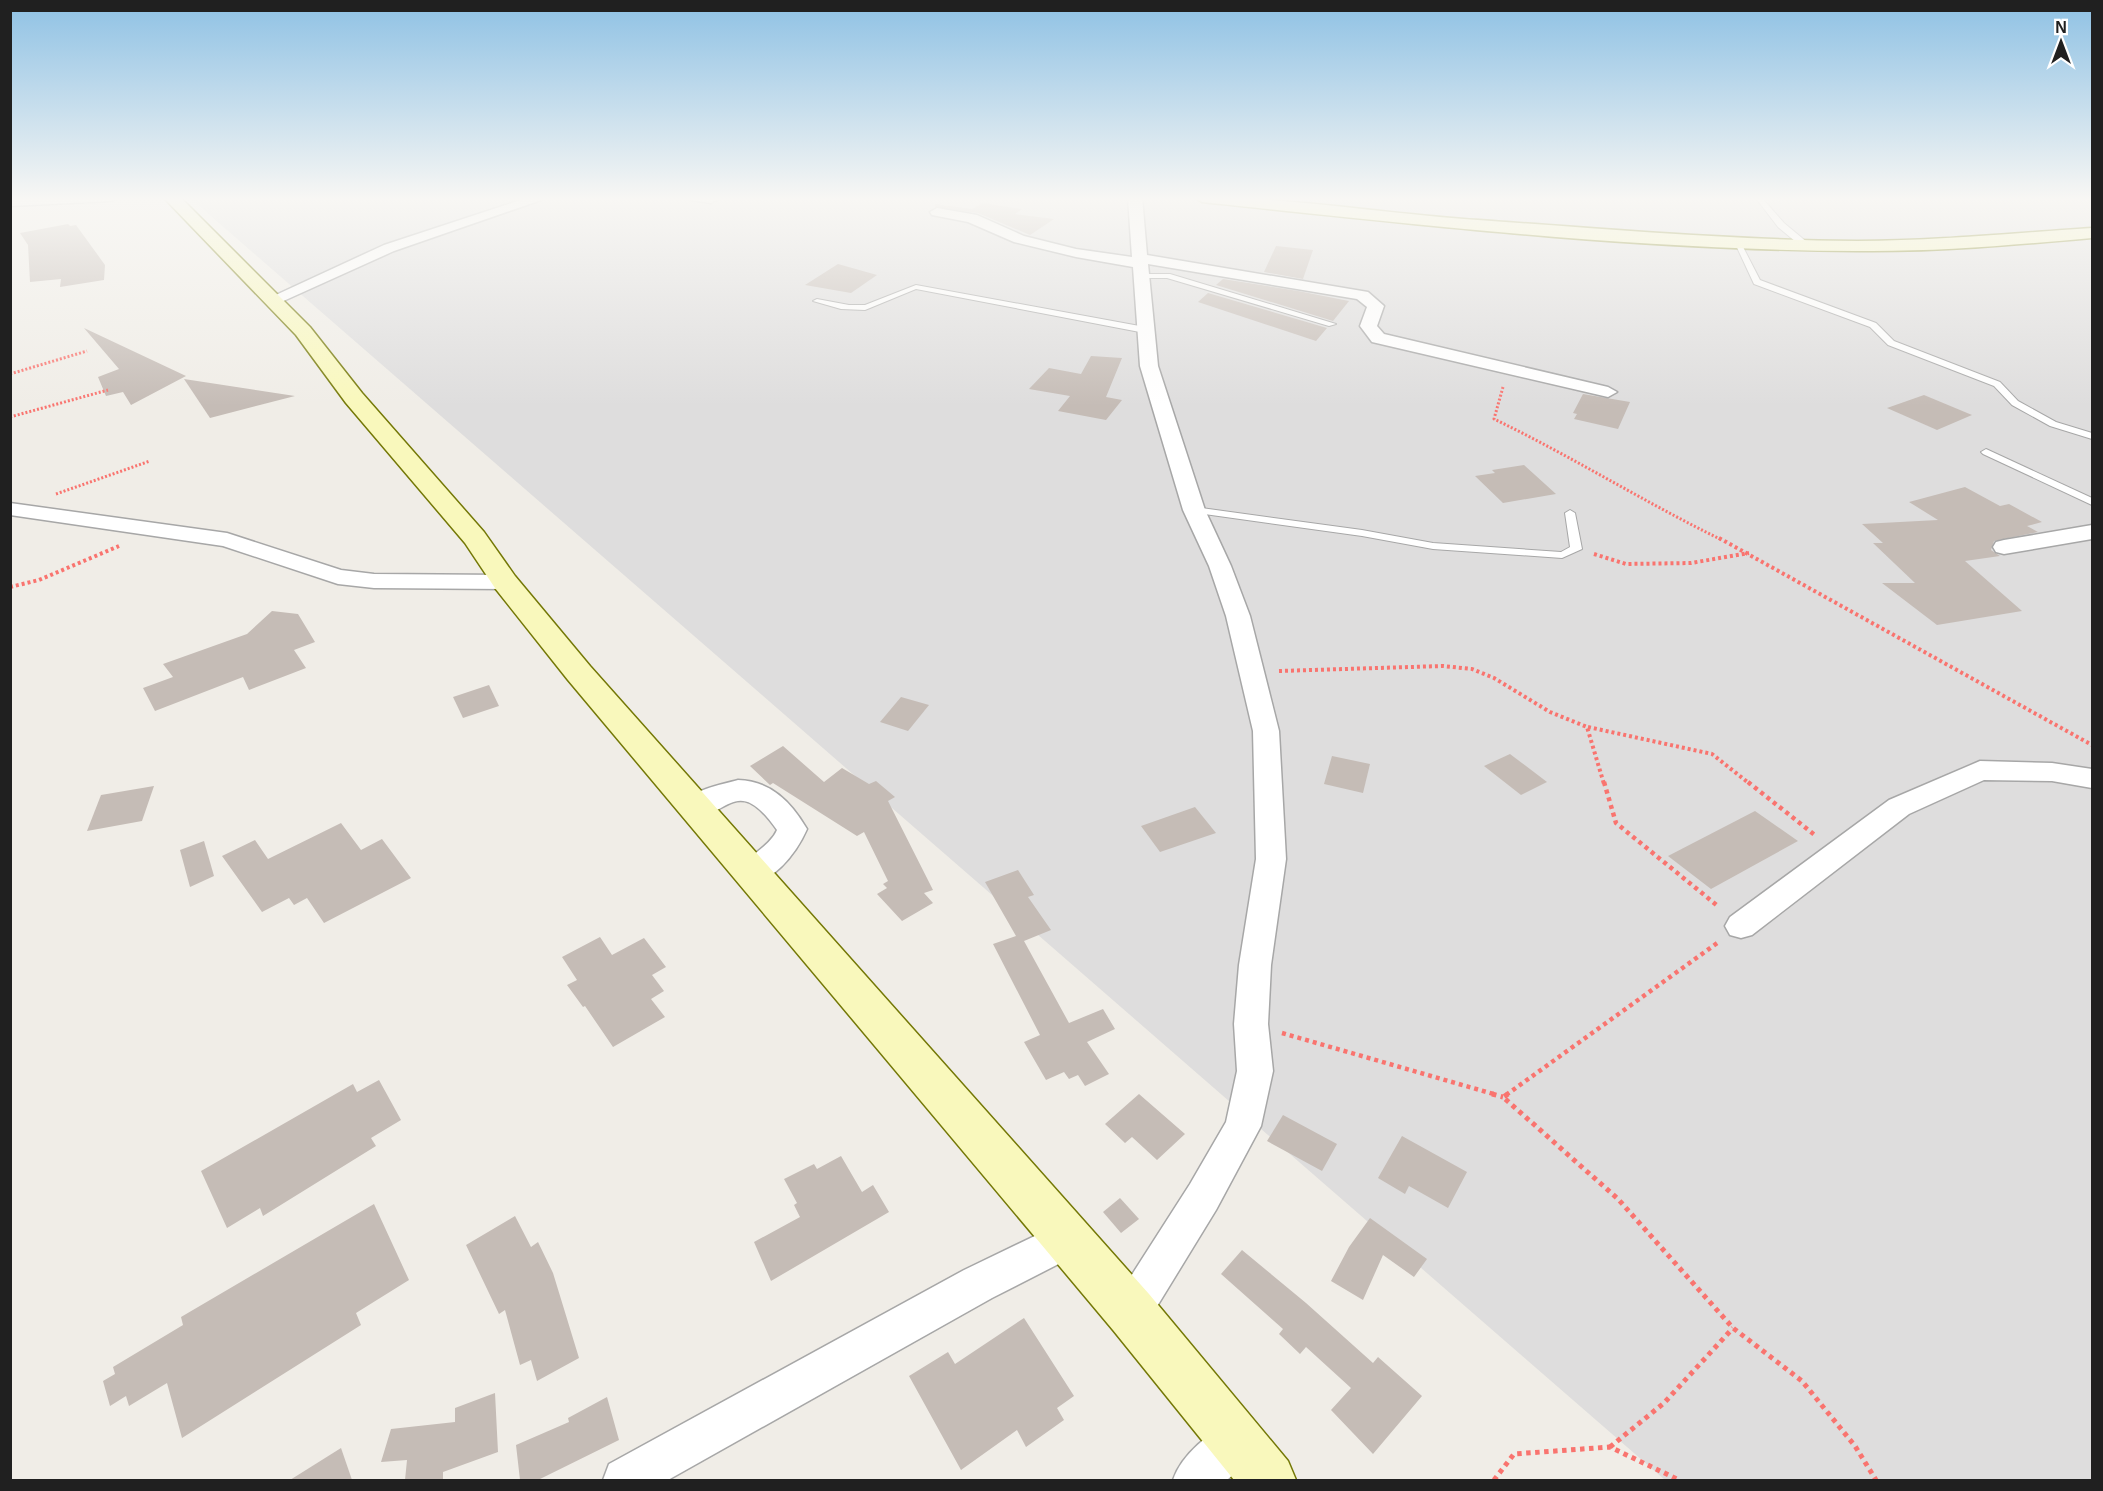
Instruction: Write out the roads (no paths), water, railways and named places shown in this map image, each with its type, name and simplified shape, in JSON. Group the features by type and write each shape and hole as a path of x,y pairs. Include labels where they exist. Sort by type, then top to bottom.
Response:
{"street":[{"path":"240,267 303,331 354,398 475,538 505,582 694,807 1131,1312 1269,1480"},
{"path":"273,300 348,267"},
{"path":"1131,1312 1203,1197 1243,1126 1255,1071 1251,1024 1255,965 1271,859 1266,731 1238,616 1220,566 1194,510 1149,366 1140,267"},
{"path":"1152,267 1362,295 1376,306 1368,326 1378,338 1608,392"},
{"path":"17,509 227,540 338,577 374,581 505,582"},
{"path":"2004,547 2092,532"},
{"path":"1741,926 1899,807 1980,770 2052,772 2092,778"},
{"path":"694,807 737,788 755,790 781,814 792,829 785,845 752,873"},
{"path":"625,1480 978,1284 1068,1239"},
{"path":"1196,1480 1236,1442"}],"lane":[{"path":"1144,267 1167,276 1332,324"},
{"path":"1749,267 1757,282 1873,325 1890,343 1997,384 2015,403 2053,424 2092,436"},
{"path":"816,301 847,308 864,308 881,302 900,291 916,287 1145,330"},
{"path":"1986,452 2092,502"},
{"path":"1194,510 1362,533 1433,546 1562,555 1576,549 1570,513"}]}
